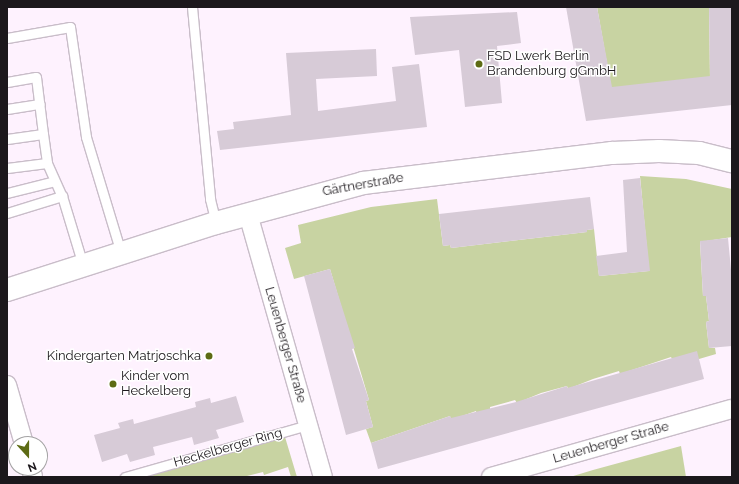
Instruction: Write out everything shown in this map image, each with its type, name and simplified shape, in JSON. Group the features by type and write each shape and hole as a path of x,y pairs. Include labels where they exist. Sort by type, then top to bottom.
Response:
{"street":[{"name":"Gärtnerstraße","path":"7,290 216,223 363,182 612,153 665,151 698,153 732,161"},
{"name":"Leuenberger Straße","path":"248,214 323,477"},
{"path":"7,385 22,436"},
{"name":"Leuenberger Straße","path":"491,477 732,409"}],"lane":[{"path":"192,7 210,199 216,223"},
{"path":"7,38 70,27 86,137 121,253"},
{"path":"7,82 36,78 47,163 62,196 83,265"},
{"path":"7,109 40,104"},
{"path":"7,139 43,134"},
{"path":"7,168 47,163"},
{"path":"7,193 55,181"},
{"path":"7,213 62,196"},
{"name":"Heckelberger Ring","path":"125,477 308,425"}],"green space":[{"path":"597,7 709,7 710,80 612,92"},
{"path":"640,176 686,179 732,189 732,237 700,242 703,296 706,296 709,321 706,322 709,348 715,348 716,354 699,359 672,359 671,357 620,374 619,371 593,379 568,389 567,386 541,393 517,403 515,400 490,407 490,411 477,415 476,411 451,420 450,416 371,443 366,429 373,427 366,401 369,400 330,269 294,279 285,248 301,243 298,225 371,207 437,199 443,246 450,245 451,248 587,232 587,230 594,229 599,276 649,271"},
{"path":"285,437 297,477 291,477 288,467 264,475 263,472 243,477 142,477"},
{"path":"681,446 686,477 570,477 593,470"}],"building":[{"path":"566,7 597,7 612,87 710,76 709,7 732,7 732,105 586,121"},
{"name":"FSD Lwerk Berlin Brandenburg gGmbH","path":"517,12 521,43 497,46 502,103 465,107 459,50 415,55 410,17"},
{"path":"376,49 377,76 316,79 318,111 396,101 392,67 419,64 427,127 220,150 217,131 234,129 233,122 291,115 286,53"},
{"path":"640,178 650,271 599,276 596,256 627,252 623,180"},
{"path":"590,197 594,229 587,230 587,232 451,248 450,245 443,246 439,214"},
{"path":"728,238 732,280 732,346 709,348 706,322 709,321 706,296 703,296 700,241"},
{"path":"330,269 355,348 352,349 369,400 366,401 373,427 346,435 304,276"},
{"path":"697,351 704,379 378,469 371,443 450,416 451,418 516,402 567,386 567,388"},
{"path":"236,396 244,422 216,430 219,438 194,445 192,437 153,447 155,455 130,462 127,454 102,462 94,435 120,428 118,423 133,419 134,424 196,407 195,402 210,398 211,403"}],"place":[{"name":"FSD Lwerk Berlin Brandenburg gGmbH","path":"479,64"},
{"name":"Kindergarten Matrjoschka","path":"209,356"},
{"name":"Kinder vom Heckelberg","path":"113,384"}]}
